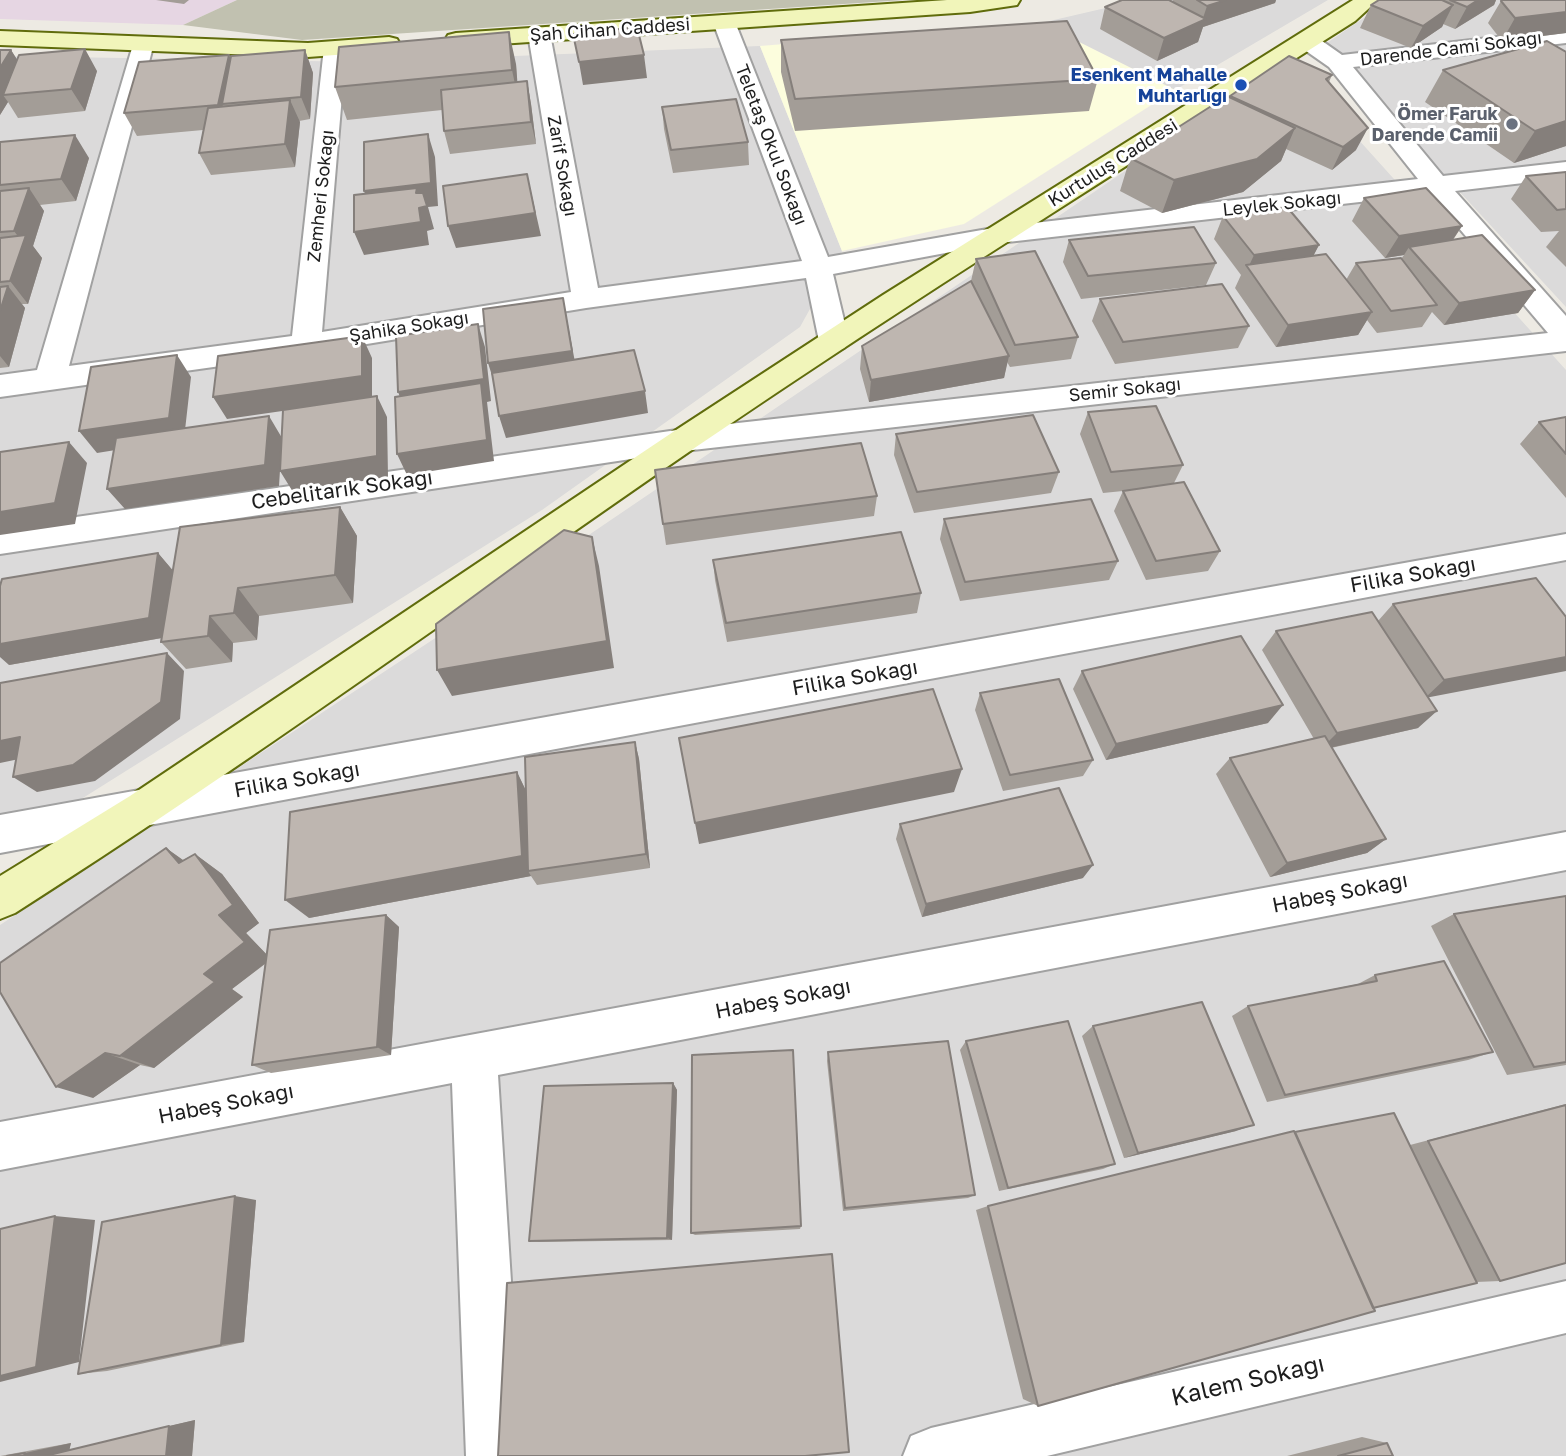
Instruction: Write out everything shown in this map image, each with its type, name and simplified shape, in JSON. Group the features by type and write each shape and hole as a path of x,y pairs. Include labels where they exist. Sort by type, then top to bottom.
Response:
{"main road":[{"name":"Şah Cihan Caddesi","path":"0,38 308,50 1009,0"},
{"name":"Kurtuluş Caddesi","path":"0,899 144,808 834,341 1307,41 1367,0"}],"street":[{"name":"Teletaş Okul Sokağı","path":"724,22 818,268 834,341"},
{"name":"Zarif Sokağı","path":"539,34 586,299"},
{"name":"Darende Cami Sokağı","path":"1337,62 1566,36"},
{"path":"1307,41 1337,62 1438,187 1566,335"},
{"path":"50,379 143,43"},
{"name":"Zemheri Sokağı","path":"306,344 335,48"},
{"name":"Leylek Sokağı","path":"818,268 999,235 1438,187 1566,170"},
{"name":"Şahika Sokağı","path":"0,386 306,344 586,299 818,268"},
{"name":"Semir Sokağı","path":"684,440 1566,341"},
{"name":"Cebelitarık Sokağı","path":"0,541 684,440"},
{"name":"Filika Sokağı","path":"0,834 1566,547"},
{"name":"Habeş Sokağı","path":"0,1146 1566,851"},
{"path":"474,1057 494,1456"},
{"name":"Kalem Sokağı","path":"931,1456 1566,1307"}],"shaded area":[{"path":"0,0 237,0 183,25 0,19"},
{"path":"237,0 904,0 302,40 183,25"},
{"path":"1140,0 1328,0 1175,90 1041,23"},
{"path":"1390,0 1566,0 1566,307 1324,45"},
{"path":"1041,23 1175,90 964,224 842,251 760,46"},
{"path":"760,46 842,251 800,327 542,510 0,850 0,56 368,62"},
{"path":"1294,68 1566,370 1566,1456 0,1456 0,925 493,600 1125,171"}],"building":[{"path":"1122,0 1169,0 1206,19 1164,38 1105,7"},
{"path":"1197,0 1226,0 1207,6"},
{"path":"1379,0 1442,0 1453,5 1423,26 1371,5"},
{"path":"1450,0 1478,0 1467,7"},
{"path":"1502,0 1566,0 1566,12 1515,18"},
{"path":"1067,21 1098,79 795,99 781,40"},
{"path":"637,27 644,55 579,62 573,34"},
{"path":"509,32 512,70 335,87 339,47"},
{"path":"1547,41 1566,52 1566,121 1535,131 1443,70"},
{"path":"85,49 71,89 3,95 19,55"},
{"path":"0,50 11,50 0,68"},
{"path":"305,50 301,97 222,104 231,56"},
{"path":"229,55 218,105 124,113 139,62"},
{"path":"1289,56 1332,75 1326,79 1368,128 1343,147 1230,96"},
{"path":"527,81 531,122 444,131 441,90"},
{"path":"1227,96 1295,128 1257,159 1174,180 1130,158"},
{"path":"736,99 748,142 671,150 662,107"},
{"path":"290,100 285,144 199,153 208,108"},
{"path":"428,134 431,183 364,191 364,142"},
{"path":"75,135 61,179 0,185 0,142"},
{"path":"1566,172 1566,209 1557,210 1526,176"},
{"path":"527,174 535,213 448,226 443,186"},
{"path":"29,188 14,231 0,232 0,191"},
{"path":"417,188 416,193 423,193 427,206 419,208 421,222 354,232 354,195"},
{"path":"1426,188 1462,226 1399,236 1364,198"},
{"path":"1287,207 1319,245 1254,255 1223,216"},
{"path":"1194,227 1216,263 1088,276 1069,240"},
{"path":"26,235 10,281 0,282 0,238"},
{"path":"1482,235 1535,290 1459,303 1409,247"},
{"path":"1035,251 1078,337 1015,345 976,259"},
{"path":"1326,254 1372,312 1288,325 1246,265"},
{"path":"1401,258 1437,305 1391,311 1356,263"},
{"path":"971,281 1009,356 871,380 862,346"},
{"path":"1222,284 1249,326 1123,342 1100,299"},
{"path":"8,286 0,311 0,287"},
{"path":"563,298 572,351 488,363 483,309"},
{"path":"478,324 484,379 398,392 396,336"},
{"path":"362,336 362,376 213,397 218,356"},
{"path":"634,350 645,391 499,416 492,373"},
{"path":"177,355 169,418 79,431 91,367"},
{"path":"481,383 487,440 397,454 395,397"},
{"path":"377,396 377,456 280,471 283,410"},
{"path":"1156,406 1183,465 1111,472 1088,412"},
{"path":"1033,415 1059,472 917,492 896,434"},
{"path":"269,416 265,465 107,489 116,438"},
{"path":"1566,417 1566,454 1539,422"},
{"path":"69,442 55,503 0,512 0,452"},
{"path":"861,443 877,496 663,524 655,470"},
{"path":"1184,482 1220,551 1156,561 1123,491"},
{"path":"1091,499 1118,561 965,582 944,519"},
{"path":"340,507 335,575 238,588 234,613 210,616 208,636 161,642 180,527"},
{"path":"564,530 592,537 607,641 437,670 436,624"},
{"path":"901,532 921,593 726,623 713,560"},
{"path":"158,553 149,618 0,644 2,579"},
{"path":"1536,578 1566,617 1566,657 1444,680 1393,604"},
{"path":"1372,612 1437,711 1337,733 1276,631"},
{"path":"1241,636 1283,705 1116,744 1082,671"},
{"path":"167,653 161,702 73,765 13,777 20,737 0,741 0,683"},
{"path":"1059,679 1093,760 1010,775 980,693"},
{"path":"933,689 962,769 695,823 679,738"},
{"path":"1325,736 1386,839 1287,863 1230,758"},
{"path":"635,742 646,854 528,871 525,757"},
{"path":"517,772 522,856 285,900 290,812"},
{"path":"1059,788 1093,865 926,904 900,824"},
{"path":"166,848 179,863 195,854 233,905 219,915 245,942 204,974 215,982 120,1056 105,1053 56,1087 0,992 0,963"},
{"path":"1566,896 1566,1062 1534,1067 1454,914"},
{"path":"386,915 377,1047 252,1065 270,930"},
{"path":"1444,961 1493,1052 1285,1095 1248,1006 1377,981 1375,975"},
{"path":"1202,1002 1254,1125 1138,1153 1093,1026"},
{"path":"1068,1021 1115,1164 1008,1188 966,1041"},
{"path":"948,1041 975,1195 845,1208 828,1052"},
{"path":"793,1050 801,1226 691,1233 692,1055"},
{"path":"673,1083 667,1238 529,1241 544,1086"},
{"path":"1566,1105 1566,1263 1500,1281 1428,1141"},
{"path":"1394,1113 1477,1283 1373,1308 1295,1132"},
{"path":"1294,1131 1375,1311 1038,1406 988,1206"},
{"path":"235,1196 221,1345 78,1374 102,1222"},
{"path":"55,1216 36,1367 0,1376 0,1229"},
{"path":"832,1254 849,1452 805,1456 498,1456 507,1283"},
{"path":"169,1426 166,1456 48,1456 49,1455"},
{"path":"1387,1443 1393,1456 1338,1456"}],"place":[{"name":"Esenkent Mahalle Muhtarlığı","path":"1241,85"},
{"name":"Ömer Faruk Darende Camii","path":"1512,124"}]}
